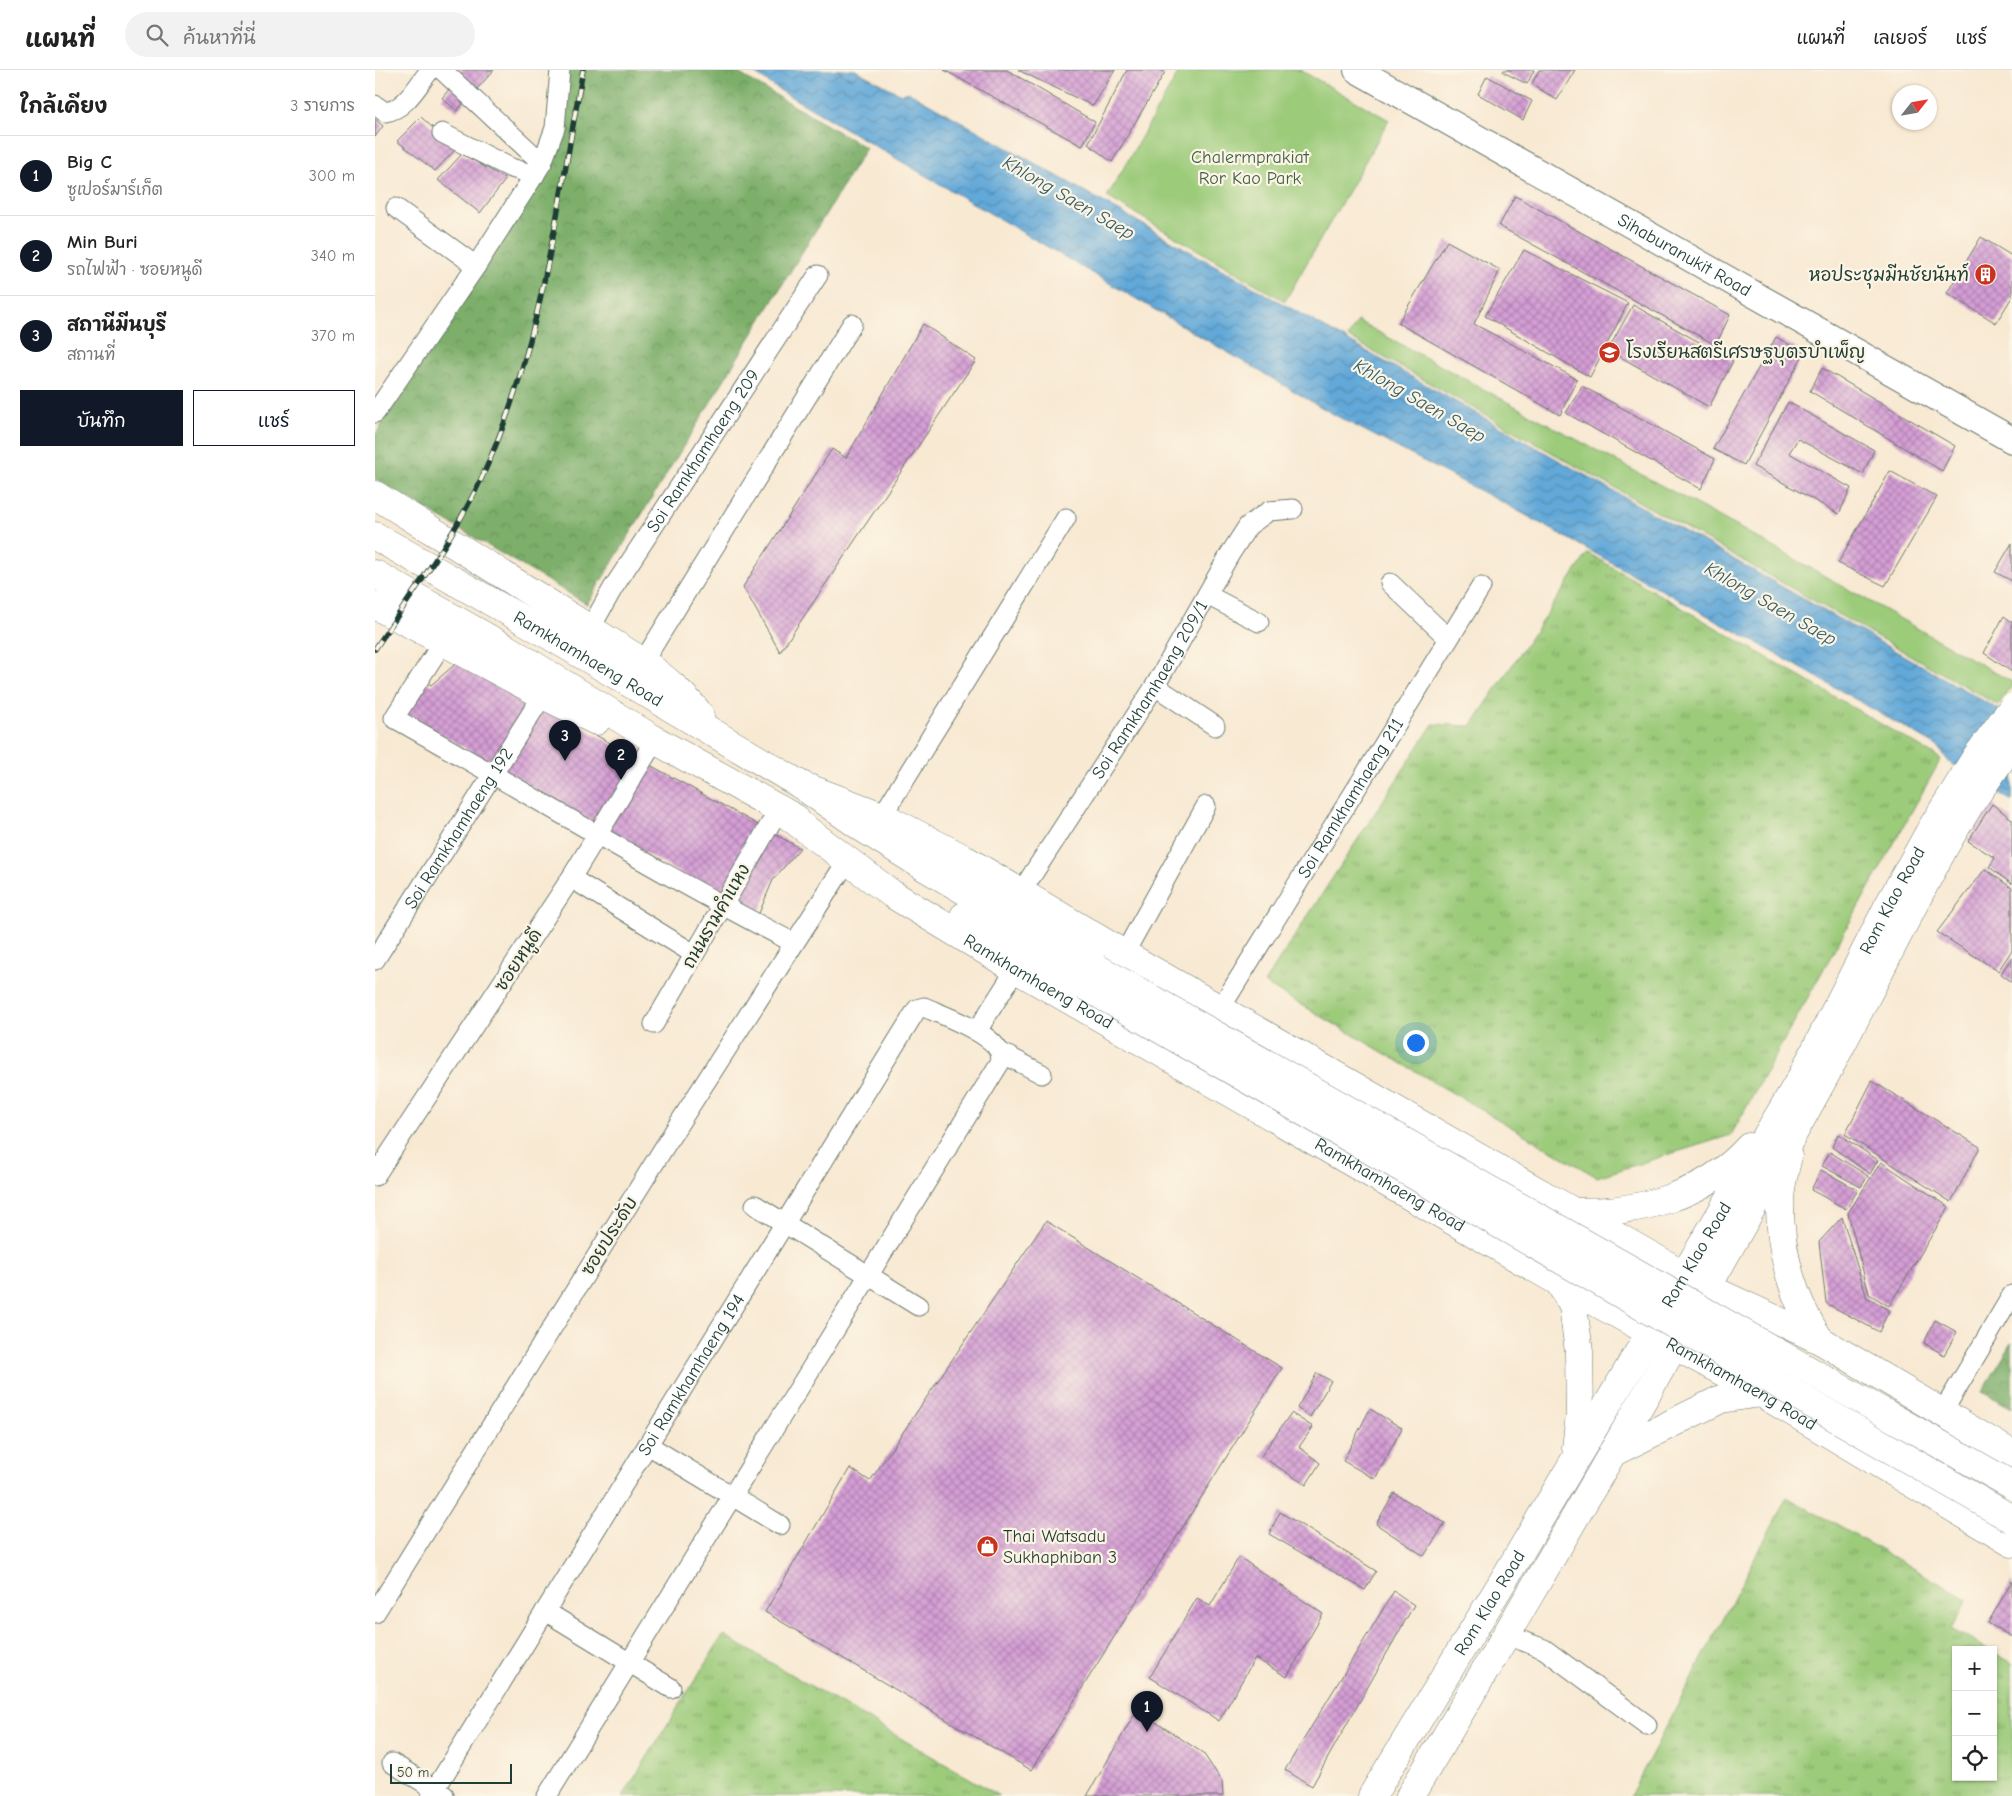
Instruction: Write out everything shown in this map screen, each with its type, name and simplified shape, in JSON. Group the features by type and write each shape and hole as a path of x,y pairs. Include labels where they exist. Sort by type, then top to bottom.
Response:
{"main road":[{"name":"Sihaburanukit Road","path":"1357,70 2012,440"},
{"path":"375,495 643,662 689,700 713,733"},
{"name":"Ramkhamhaeng Road","path":"375,536 525,621 801,785 864,829 1091,977 2012,1519"},
{"name":"Ramkhamhaeng Road","path":"375,574 509,650 655,740 1091,977 2012,1485"},
{"path":"375,605 591,719 655,740"},
{"name":"Rom Klao Road","path":"1940,834 1976,757 2012,708"},
{"name":"Rom Klao Road","path":"1410,1796 1507,1635 1612,1453 1662,1339 1821,1063 1892,898 1940,834 1970,804 2012,744"},
{"name":"Ramkhamhaeng Road","path":"801,785 882,816 961,857 1124,954 1562,1205 1695,1280 1820,1340 2012,1454"},
{"name":"Ramkhamhaeng Road","path":"779,809 892,894 1016,969 1559,1282 1761,1393 2012,1543"},
{"path":"1939,812 1953,813 1963,820 1965,828 1961,844 1916,926 1884,993 1821,1063 1825,1006 1870,904 1903,844 1927,816 1939,812"},
{"path":"1562,1205 1605,1212 1635,1208 1685,1192 1727,1169 1785,1123"},
{"path":"1785,1123 1780,1200 1781,1225 1791,1282 1807,1320 1820,1340"},
{"path":"1514,1255 1575,1271 1593,1272 1603,1269 1610,1263 1611,1253 1605,1243 1562,1205"},
{"path":"1559,1282 1573,1306 1579,1352 1580,1415 1575,1458"},
{"path":"1797,1414 1764,1378 1758,1366 1758,1353 1764,1341 1778,1334 1789,1335 1848,1357"},
{"name":"Rom Klao Road","path":"1372,1796 1507,1576 1575,1458 1662,1339"},
{"path":"1612,1453 1721,1399 1761,1393"}],"street":[{"path":"375,105 385,112 394,111 404,103 430,70"},
{"path":"442,70 539,169"},
{"path":"375,413 476,266 539,169 555,128 560,70"},
{"path":"442,133 511,168 539,169"},
{"path":"396,208 476,266"},
{"name":"Soi Ramkhamhaeng 209","path":"591,629 613,588 819,274"},
{"path":"643,662 852,324"},
{"name":"Soi Ramkhamhaeng 209/1","path":"1021,892 1155,686 1248,526 1269,510 1293,509"},
{"path":"882,816 1065,518"},
{"path":"1390,584 1448,638"},
{"name":"Soi Ramkhamhaeng 211","path":"1220,1009 1481,587"},
{"path":"1207,596 1259,622"},
{"path":"443,642 394,718 493,773 597,836 721,906 795,943"},
{"path":"1155,686 1215,726"},
{"name":"Soi Ramkhamhaeng 192","path":"375,960 543,695"},
{"name":"ซอยหนูดี","path":"375,1176 571,878 655,740"},
{"path":"1124,954 1206,806"},
{"name":"ถนนรามคำแหง","path":"654,1024 779,809"},
{"name":"ซอยประดับ","path":"375,1613 678,1125 847,861"},
{"path":"571,878 694,954"},
{"path":"977,1031 1016,969"},
{"name":"Soi Ramkhamhaeng 194","path":"437,1794 545,1611 917,1009 924,1007 977,1031 998,1046 1002,1053 1042,1074"},
{"path":"547,1796 1001,1061 1002,1053"},
{"path":"755,1205 918,1306"},
{"path":"1942,1413 2012,1295"},
{"path":"648,1445 780,1525"},
{"path":"545,1611 671,1688"},
{"path":"1507,1635 1544,1649 1647,1725"},
{"path":"392,1763 437,1794"}],"green space":[{"path":"566,70 733,70 866,148 587,604 375,479 375,435 559,144"},
{"name":"Chalermprakiat Ror Kao Park","path":"1180,70 1300,70 1389,120 1285,301 1107,197"},
{"path":"1358,321 1738,527 2012,682 2012,686 1998,705 1348,337"},
{"path":"1588,553 1941,759 1731,1135 1597,1177 1264,983 1433,724 1471,726"},
{"path":"2012,1343 2012,1408 1982,1392"},
{"path":"1787,1497 1967,1599 1951,1629 1982,1646 1952,1646 1952,1781 1997,1781 1997,1654 2012,1663 2012,1796 1630,1796"},
{"path":"723,1635 1000,1796 623,1796"}],"water":[{"name":"Khlong Saen Saep","path":"750,70 855,70 901,94 909,92 2012,717 2012,801 1950,763 1937,746 1759,644 1511,507 1333,414 781,91"}],"building":[{"path":"456,70 494,70 477,89"},
{"path":"944,70 1007,70 1095,122 1082,146"},
{"path":"1018,70 1115,70 1093,106"},
{"path":"1127,70 1160,70 1165,72 1112,162 1088,144"},
{"path":"1504,70 1534,70 1527,84 1503,72"},
{"path":"1539,70 1575,70 1557,100 1532,84"},
{"path":"1487,76 1532,101 1523,120 1478,94"},
{"path":"451,87 466,100 457,111 442,98"},
{"path":"421,117 456,149 435,171 397,141"},
{"path":"375,119 383,126 375,137"},
{"path":"462,154 506,179 480,213 438,180"},
{"path":"1515,196 1730,315 1716,345 1499,226"},
{"name":"หอประชุมมีนชัยนันท์","path":"1981,237 2012,256 2012,297 1996,323 1947,293"},
{"path":"1447,241 1500,270 1474,324 1577,379 1560,415 1398,323"},
{"path":"1524,250 1628,303 1590,377 1485,316"},
{"path":"1633,305 1733,361 1709,407 1608,350"},
{"path":"923,324 976,360 780,652 743,587 832,449 846,458"},
{"path":"1776,337 1804,353 1744,465 1713,449"},
{"path":"1822,368 1955,446 1942,471 1810,391"},
{"path":"1582,386 1715,459 1701,489 1566,413"},
{"path":"1788,402 1874,450 1863,474 1798,439 1789,453 1851,488 1839,514 1753,466"},
{"path":"1890,471 1937,497 1885,586 1838,563"},
{"path":"2012,543 2012,581 1995,572"},
{"path":"2004,616 2012,622 2012,672 1984,653"},
{"path":"460,660 800,848 773,880 757,918 405,713 424,681 431,685"},
{"path":"1992,804 2012,819 2012,884 1989,867 1995,858 1968,841"},
{"path":"1985,869 2012,888 2012,950 1998,971 1937,932"},
{"path":"2012,957 2012,982 2001,974"},
{"path":"1872,1081 1980,1147 1951,1202 1845,1134"},
{"path":"1838,1134 1878,1160 1870,1174 1832,1147"},
{"path":"1830,1152 1868,1176 1861,1187 1822,1166"},
{"path":"1881,1162 1949,1207 1889,1306 1869,1294 1848,1213"},
{"path":"1821,1170 1858,1190 1846,1209 1811,1190"},
{"path":"1842,1217 1867,1298 1889,1310 1879,1332 1826,1303 1819,1242"},
{"name":"Thai Watsadu Sukhaphiban 3","path":"1046,1221 1282,1368 1031,1770 765,1612 850,1468 870,1481"},
{"path":"1935,1320 1957,1332 1944,1355 1924,1343"},
{"path":"1317,1373 1331,1381 1310,1417 1297,1408"},
{"path":"1370,1409 1402,1428 1375,1479 1343,1461"},
{"path":"1291,1413 1313,1427 1299,1447 1320,1463 1306,1485 1261,1456"},
{"path":"1394,1493 1445,1523 1424,1556 1376,1524"},
{"path":"1280,1512 1376,1571 1365,1590 1269,1534"},
{"path":"1239,1557 1323,1614 1287,1677 1255,1658 1219,1721 1150,1677 1197,1598 1210,1606"},
{"path":"2012,1581 2012,1637 1988,1623"},
{"path":"1394,1591 1414,1605 1312,1786 1285,1770"},
{"path":"1137,1710 1203,1753 1222,1781 1223,1796 1087,1796"}],"ferry route":[{"path":"837,70 854,80"}],"railway":[{"path":"375,649 450,537 476,490 506,419 535,321 556,221 583,70"}],"place":[{"name":"หอประชุมมีนชัยนันท์","path":"1985,275"},
{"name":"โรงเรียนสตรีเศรษฐบุตรบำเพ็ญ","path":"1610,352"},
{"name":"สถานีมีนบุรี","path":"565,761"},
{"name":"Min Buri","path":"621,780"},
{"name":"Thai Watsadu Sukhaphiban 3","path":"987,1546"},
{"name":"Big C","path":"1147,1732"}]}
